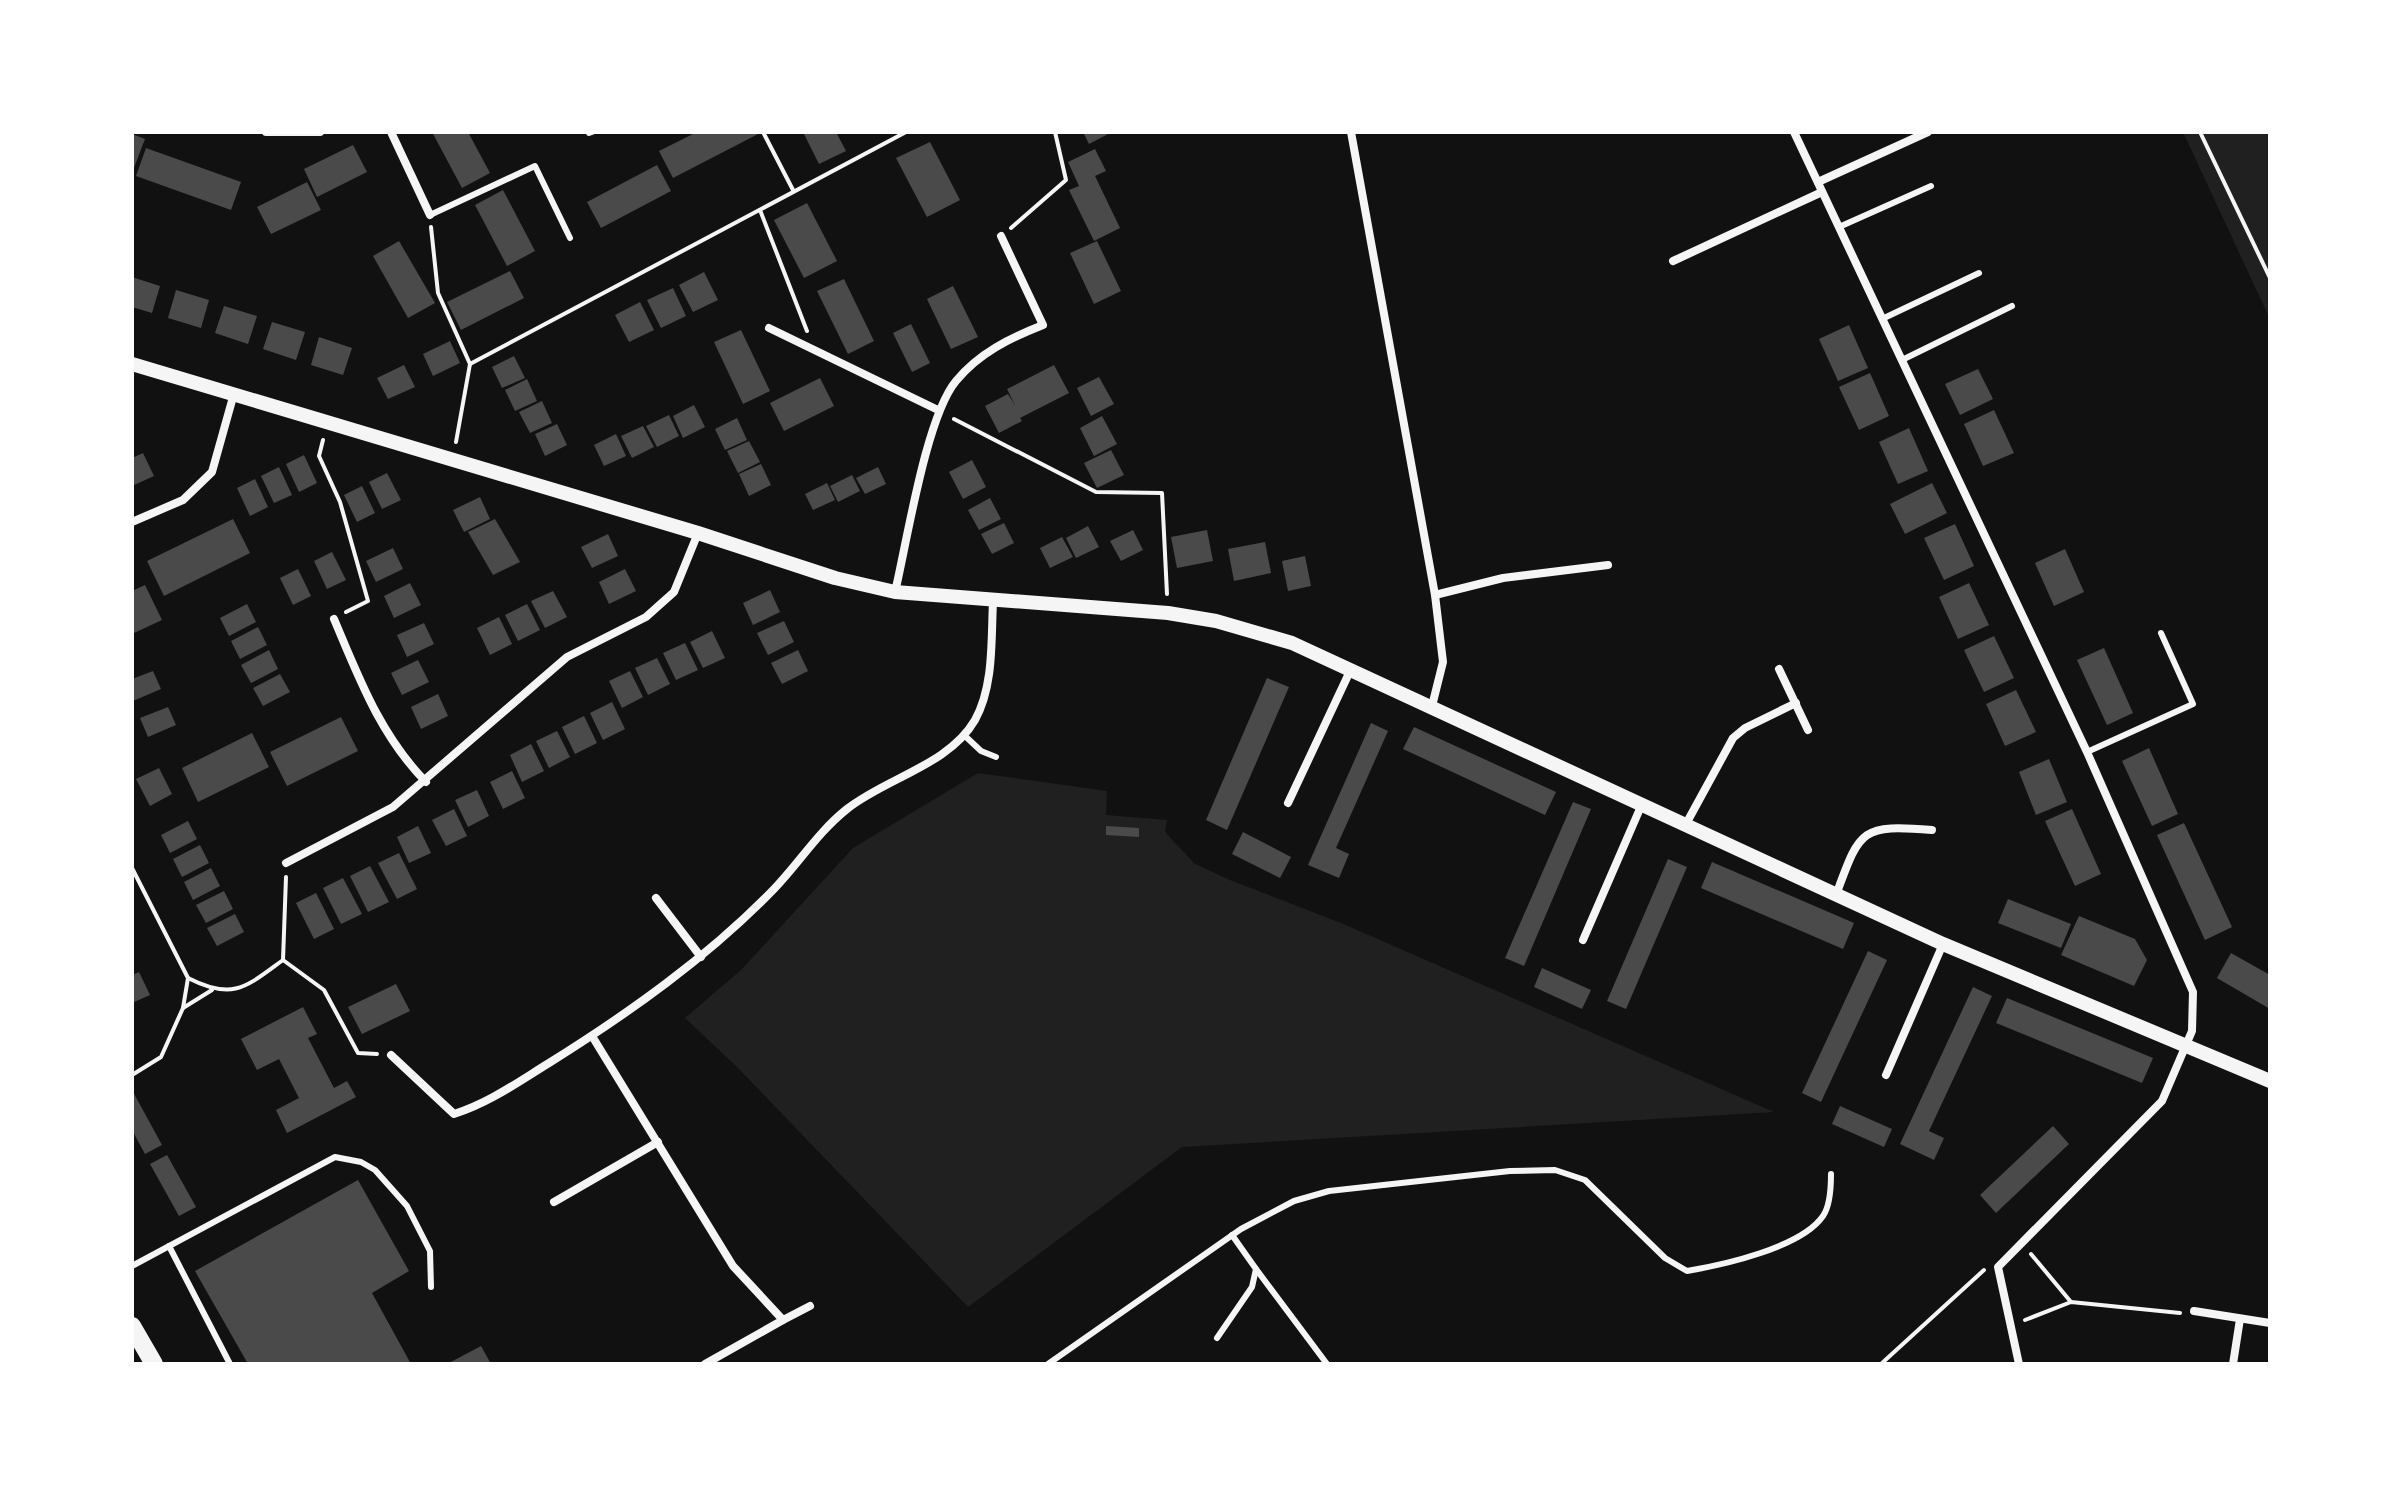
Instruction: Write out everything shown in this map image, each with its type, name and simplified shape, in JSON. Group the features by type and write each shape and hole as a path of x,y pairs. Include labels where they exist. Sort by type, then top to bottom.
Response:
{"main road":[{"path":"132,1326 154,1364"}],"street":[{"path":"266,132 275,135 320,132"},
{"path":"391,132 430,215"},
{"path":"1351,132 1435,595 1443,662 1432,706"},
{"path":"1794,132 2087,752 2187,973 2195,1014 2186,1045 2162,1101 1998,1267 2019,1364"},
{"path":"1818,182 1928,132"},
{"path":"1673,261 1822,192"},
{"path":"895,592 938,410 956,381 986,352 1043,325 1001,236"},
{"path":"769,328 938,410"},
{"path":"132,364 233,397 698,533 835,578 895,592 993,602 1168,613 1216,621 1279,639 1432,706 1943,944 2270,1081"},
{"path":"132,522 183,500 212,472 233,397"},
{"path":"286,863 393,807 426,782 567,657 646,617 674,592 698,533"},
{"path":"1435,595 1503,578 1608,565"},
{"path":"391,1055 454,1114 481,1105 592,1036 701,957 776,888 809,846 848,808 959,742 975,719 986,693 993,602"},
{"path":"334,619 375,715 405,760 426,782"},
{"path":"1288,803 1351,669"},
{"path":"1779,669 1808,730"},
{"path":"1686,824 1733,738 1745,728 1796,703"},
{"path":"1583,940 1643,804"},
{"path":"1836,895 1855,844 1869,832 1888,826 1932,830"},
{"path":"656,898 701,957"},
{"path":"1886,1075 1943,944"},
{"path":"592,1036 733,1266 783,1320"},
{"path":"554,1202 658,1142"},
{"path":"705,1364 810,1306"},
{"path":"2194,1311 2270,1323"},
{"path":"2233,1364 2240,1319"}],"lane":[{"path":"430,215 535,166 570,238"},
{"path":"1839,227 1931,186"},
{"path":"1882,319 1979,273"},
{"path":"1902,360 2012,306"},
{"path":"2087,752 2193,704 2161,633"},
{"path":"964,735 981,751 996,757"},
{"path":"132,1266 335,1157 361,1162 375,1170 407,1206 430,1251 431,1287"},
{"path":"1048,1364 1232,1235 1294,1201 1329,1191 1510,1171 1555,1170 1585,1180 1665,1258 1687,1271 1766,1250 1806,1232 1823,1216 1831,1174"},
{"path":"1232,1235 1327,1364"},
{"path":"169,1246 230,1364"},
{"path":"1217,1338 1252,1287 1256,1269"}],"path":[{"path":"763,132 794,191"},
{"path":"470,364 906,132"},
{"path":"1001,236 1066,180 1055,132"},
{"path":"2200,132 2270,278"},
{"path":"760,210 815,350"},
{"path":"430,215 438,293 470,364 452,460"},
{"path":"938,410 1096,492 1162,493 1168,613"},
{"path":"328,424 319,456 340,502 368,601 334,619"},
{"path":"283,960 286,863"},
{"path":"132,868 188,978 183,1008 161,1057 132,1075"},
{"path":"183,1008 212,990 246,987 283,960"},
{"path":"283,960 324,990 358,1053 391,1055"},
{"path":"188,978 212,990"},
{"path":"2022,1243 2071,1302"},
{"path":"1881,1364 1980,1271 1998,1267"},
{"path":"2013,1325 2071,1302 2169,1315 2194,1311"}],"shaded area":[{"path":"2183,132 2270,132 2270,319"},
{"path":"978,773 1107,791 1106,815 1167,820 1165,832 1195,864 1341,923 1774,1112 1182,1147 968,1307 737,1067 685,1018 741,970 853,848"}],"building":[{"path":"432,132 468,132 490,173 462,188"},
{"path":"697,132 762,132 673,178 659,151"},
{"path":"803,132 836,132 846,151 819,164"},
{"path":"1083,132 1112,132 1089,144"},
{"path":"132,134 145,139 132,173"},
{"path":"930,142 960,200 927,217 896,158"},
{"path":"353,145 367,172 317,197 304,169"},
{"path":"146,148 241,182 231,210 136,176"},
{"path":"1095,149 1106,171 1095,176 1120,228 1094,241 1069,190 1079,186 1068,162"},
{"path":"657,165 671,191 601,228 587,202"},
{"path":"307,182 321,210 271,234 257,207"},
{"path":"503,190 535,251 507,266 475,205"},
{"path":"807,203 837,261 804,278 774,220"},
{"path":"399,241 435,303 408,318 373,256"},
{"path":"1097,241 1121,291 1094,304 1070,253"},
{"path":"510,271 524,298 461,330 447,302"},
{"path":"704,272 718,300 693,312 679,285"},
{"path":"132,277 160,286 152,313 132,307"},
{"path":"844,279 874,341 848,354 817,291"},
{"path":"953,286 978,337 951,349 927,299"},
{"path":"673,288 686,316 661,328 647,300"},
{"path":"176,290 209,300 201,328 168,318"},
{"path":"640,302 654,330 629,342 615,315"},
{"path":"224,306 257,316 248,344 215,333"},
{"path":"272,322 305,332 296,360 263,349"},
{"path":"911,324 930,363 912,372 893,333"},
{"path":"1849,325 1868,368 1838,381 1819,339"},
{"path":"741,330 770,391 743,404 714,342"},
{"path":"319,337 352,348 343,375 311,365"},
{"path":"450,341 460,363 433,376 423,354"},
{"path":"514,356 525,378 502,388 492,367"},
{"path":"404,365 415,387 388,399 377,378"},
{"path":"1054,365 1069,393 1020,418 1022,421 999,433 985,406 1008,394 1015,405 1007,389"},
{"path":"1978,369 1993,399 1960,415 1945,384"},
{"path":"1870,373 1889,416 1859,430 1839,387"},
{"path":"1099,377 1114,404 1091,416 1077,388"},
{"path":"820,378 834,406 784,431 770,403"},
{"path":"527,379 537,401 515,411 505,390"},
{"path":"542,401 552,423 530,433 519,412"},
{"path":"694,405 705,427 683,438 673,416"},
{"path":"1994,410 2014,453 1983,466 1964,424"},
{"path":"669,415 679,436 657,447 646,426"},
{"path":"1102,416 1117,444 1094,456 1080,428"},
{"path":"737,418 747,440 725,450 715,429"},
{"path":"557,424 567,445 545,456 535,434"},
{"path":"643,426 654,447 632,458 621,436"},
{"path":"1909,428 1928,471 1898,484 1879,442"},
{"path":"616,434 626,456 604,466 594,445"},
{"path":"749,441 760,462 738,473 727,451"},
{"path":"1111,450 1124,475 1097,488 1084,463"},
{"path":"143,453 154,476 132,486 132,458"},
{"path":"304,455 317,483 299,492 286,464"},
{"path":"972,460 986,487 963,499 949,472"},
{"path":"761,464 771,485 749,496 739,474"},
{"path":"279,467 292,495 274,503 261,476"},
{"path":"878,467 886,484 865,494 856,478"},
{"path":"387,473 401,500 382,509 369,482"},
{"path":"852,475 860,491 838,502 830,486"},
{"path":"255,479 268,507 250,516 237,488"},
{"path":"827,483 835,500 813,510 805,494"},
{"path":"1932,483 1947,513 1905,534 1890,504"},
{"path":"362,486 375,513 357,522 344,495"},
{"path":"480,497 490,519 464,532 453,510"},
{"path":"990,498 1001,519 979,530 968,510"},
{"path":"233,519 250,553 164,596 147,561"},
{"path":"495,519 520,562 493,575 468,532"},
{"path":"1004,523 1014,543 992,554 981,534"},
{"path":"1955,524 1974,566 1944,580 1924,538"},
{"path":"1088,526 1099,547 1076,558 1066,538"},
{"path":"1133,530 1143,550 1121,561 1110,541"},
{"path":"1207,530 1213,561 1177,568 1171,537"},
{"path":"608,534 618,556 592,568 581,547"},
{"path":"1062,537 1073,557 1050,568 1040,548"},
{"path":"1265,542 1271,573 1234,581 1228,549"},
{"path":"393,548 403,569 376,582 366,561"},
{"path":"2065,549 2084,592 2054,606 2035,563"},
{"path":"332,552 346,580 327,589 314,561"},
{"path":"1305,556 1311,586 1288,591 1282,561"},
{"path":"298,569 311,596 293,605 280,578"},
{"path":"625,569 636,591 609,604 599,582"},
{"path":"410,583 421,605 394,618 384,596"},
{"path":"1969,583 1989,625 1958,639 1939,597"},
{"path":"145,585 162,620 132,634 132,591"},
{"path":"770,590 780,612 753,625 743,603"},
{"path":"553,591 567,617 545,628 531,601"},
{"path":"247,604 256,622 229,636 220,618"},
{"path":"527,604 540,630 518,641 505,615"},
{"path":"499,617 512,644 490,655 477,628"},
{"path":"784,621 794,642 768,655 757,633"},
{"path":"424,623 434,644 407,657 397,635"},
{"path":"258,627 267,645 240,659 231,641"},
{"path":"712,631 725,658 703,668 690,642"},
{"path":"1994,636 2014,678 1984,692 1964,650"},
{"path":"685,643 698,670 676,680 663,653"},
{"path":"2104,648 2133,713 2107,725 2077,660"},
{"path":"269,650 278,669 251,683 241,665"},
{"path":"798,650 808,671 782,684 771,663"},
{"path":"657,658 670,684 648,695 635,668"},
{"path":"418,660 429,682 402,695 391,673"},
{"path":"153,671 161,689 133,701 132,679"},
{"path":"630,671 643,697 622,708 609,681"},
{"path":"280,674 290,692 263,706 253,688"},
{"path":"1267,678 1289,687 1227,830 1206,820"},
{"path":"2016,690 2036,732 2005,746 1986,704"},
{"path":"438,694 448,716 421,729 411,707"},
{"path":"612,702 625,729 603,740 590,713"},
{"path":"168,707 176,725 148,737 140,718"},
{"path":"584,716 597,743 575,754 562,727"},
{"path":"341,717 358,751 287,786 270,752"},
{"path":"1371,723 1388,731 1336,848 1349,854 1339,878 1308,865"},
{"path":"1414,727 1556,792 1545,815 1403,749"},
{"path":"557,731 570,757 549,768 536,741"},
{"path":"252,733 269,767 198,802 182,768"},
{"path":"531,744 544,771 522,782 510,755"},
{"path":"2149,748 2178,814 2152,826 2122,761"},
{"path":"2049,759 2067,802 2036,815 2019,772"},
{"path":"159,768 172,794 150,806 136,779"},
{"path":"512,771 525,798 503,809 490,782"},
{"path":"477,790 489,816 468,827 455,800"},
{"path":"1573,802 1591,809 1524,966 1505,958"},
{"path":"454,809 467,836 446,846 432,820"},
{"path":"2072,809 2101,874 2075,886 2045,821"},
{"path":"188,821 197,839 170,853 161,835"},
{"path":"2184,823 2232,927 2205,940 2157,835"},
{"path":"418,826 431,853 409,863 397,837"},
{"path":"1106,826 1139,828 1139,837 1106,835"},
{"path":"1243,832 1291,857 1280,878 1232,854"},
{"path":"200,845 209,863 182,877 173,859"},
{"path":"399,853 417,889 397,899 378,863"},
{"path":"1668,859 1687,867 1626,1009 1607,1001"},
{"path":"1712,862 1854,923 1843,949 1701,888"},
{"path":"370,866 389,902 368,912 350,876"},
{"path":"211,868 220,886 193,900 184,882"},
{"path":"343,878 362,914 341,924 323,888"},
{"path":"224,891 233,909 206,923 196,905"},
{"path":"316,893 334,929 314,939 296,903"},
{"path":"2008,899 2071,924 2061,948 1998,923"},
{"path":"235,914 244,932 217,946 207,928"},
{"path":"2079,916 2135,939 2147,960 2134,986 2061,955"},
{"path":"1868,951 1887,960 1821,1102 1802,1093"},
{"path":"2231,953 2270,975 2270,1009 2217,978"},
{"path":"1542,968 1591,990 1582,1009 1534,987"},
{"path":"139,972 150,995 132,1003 132,975"},
{"path":"396,984 410,1011 362,1034 348,1007"},
{"path":"1973,987 1992,996 1929,1131 1944,1138 1934,1160 1900,1144"},
{"path":"2007,998 2153,1058 2142,1083 1996,1023"},
{"path":"303,1007 317,1034 308,1038 334,1088 347,1081 356,1097 287,1133 276,1110 299,1098 279,1059 257,1070 241,1039"},
{"path":"132,1090 162,1145 145,1154 132,1130"},
{"path":"1840,1106 1892,1129 1884,1147 1832,1124"},
{"path":"2053,1126 2069,1144 1996,1213 1980,1195"},
{"path":"167,1155 196,1207 179,1216 150,1164"},
{"path":"358,1180 409,1271 372,1293 411,1364 248,1364 195,1271"},
{"path":"481,1346 491,1364 447,1364"}]}
